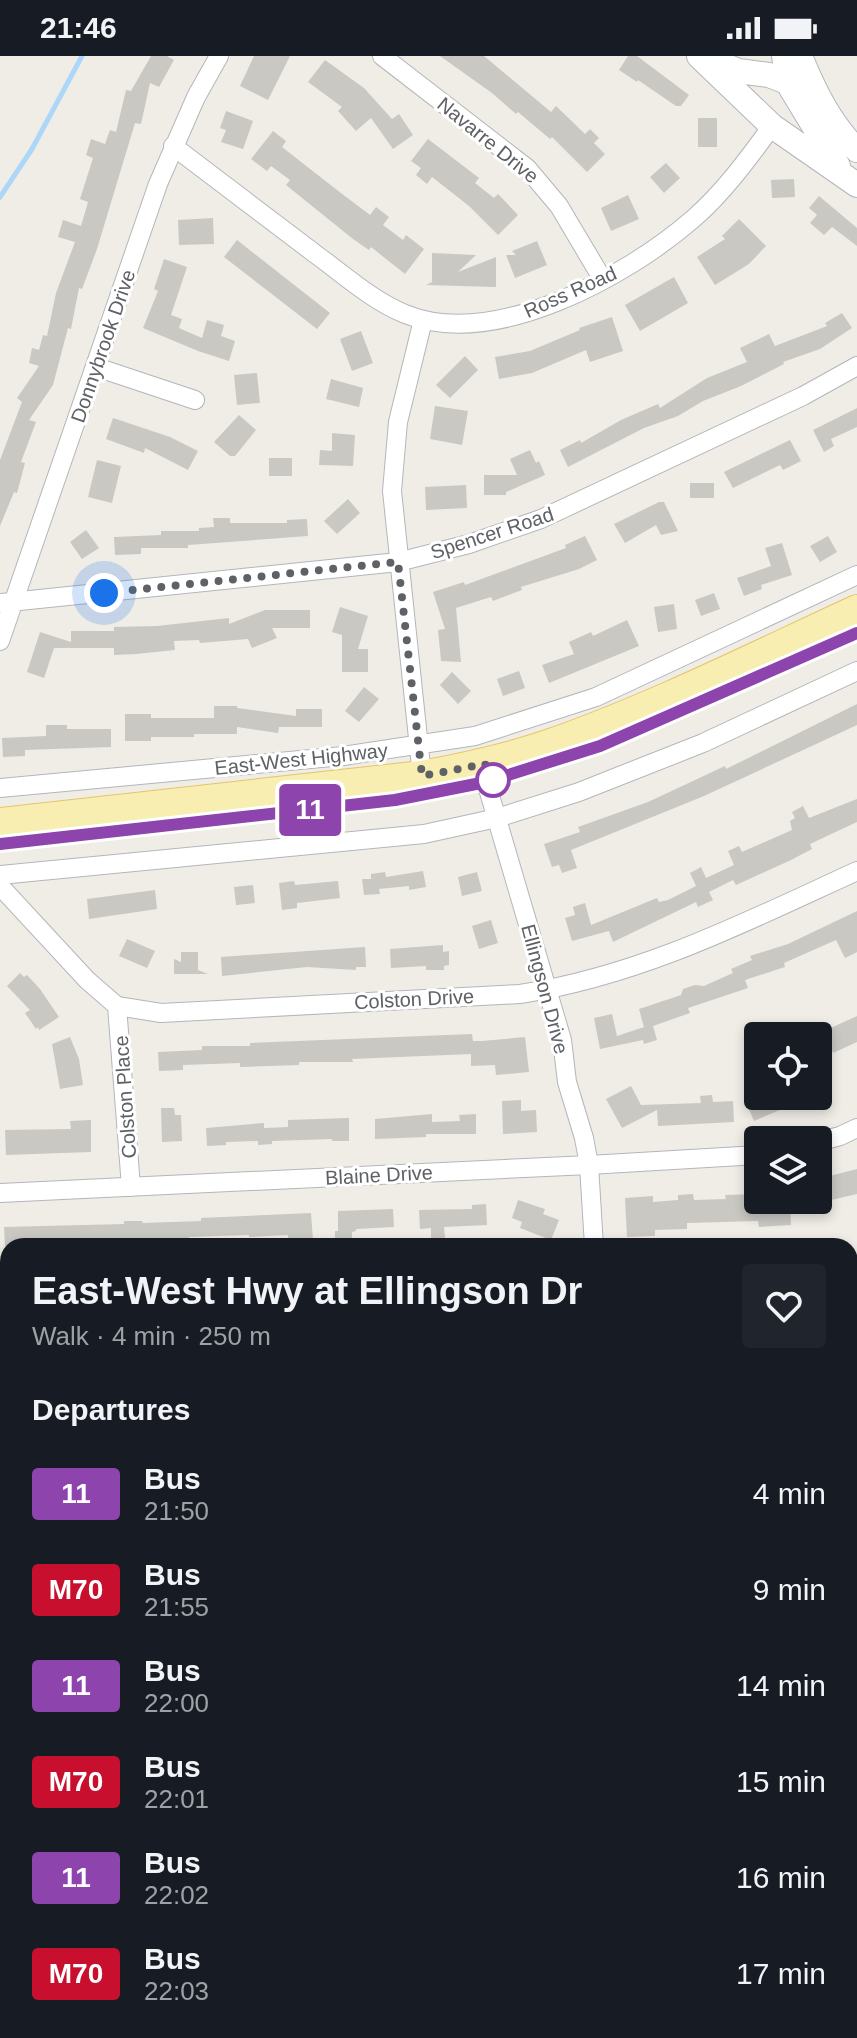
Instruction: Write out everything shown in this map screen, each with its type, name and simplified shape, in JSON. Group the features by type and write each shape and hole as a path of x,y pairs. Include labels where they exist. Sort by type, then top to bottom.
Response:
{"main road":[{"name":"East-West Highway","path":"0,823 422,776 485,764 546,746 612,721 857,610"},
{"path":"0,844 395,800 486,782 612,742 857,633"}],"street":[{"name":"Donnybrook Drive","path":"0,641 7,602 96,367 158,184 173,146 219,56"},
{"name":"Navarre Drive","path":"382,56 527,168 559,206 603,280"},
{"path":"702,56 738,71 769,75 817,94"},
{"path":"702,56 772,126 850,180"},
{"path":"784,56 789,85 850,180"},
{"path":"800,56 833,121 857,150"},
{"name":"Ross Road","path":"173,146 382,303 423,320 453,323 508,319 542,308 603,280 654,250 694,218 733,177 772,126"},
{"path":"422,776 392,491 393,455 406,384 423,320"},
{"name":"Spencer Road","path":"7,602 398,562 469,544 541,519 803,396 857,366"},
{"path":"96,367 195,400"},
{"name":"East-West Highway","path":"0,788 343,756 475,736 596,697 857,575"},
{"path":"0,875 424,834 497,818 579,792 689,748 857,671"},
{"name":"Ellingson Drive","path":"486,782 562,1040 571,1098 589,1165 594,1238"},
{"name":"Colston Drive","path":"117,1006 161,1013 520,994 548,989 629,968 694,945 857,871"},
{"path":"0,886 87,980 117,1006"},
{"name":"Colston Place","path":"117,1006 131,1187"},
{"path":"832,1138 857,1128"},
{"name":"Blaine Drive","path":"0,1193 744,1156"}],"building":[{"path":"151,56 167,56 174,60 159,87 150,83 141,124 135,123 97,249 82,289 79,288 71,329 68,328 53,385 29,420 36,422 21,462 25,463 17,493 14,492 0,526 0,460 22,402 17,398 39,366 29,363 32,348 39,350 43,335 47,336 56,293 75,242 58,237 63,220 81,226 88,202 80,199 93,158 86,155 91,139 105,144 110,130 116,132 126,90 131,91"},
{"path":"254,56 290,56 268,100 240,86"},
{"path":"440,56 484,56 551,112 556,106 585,134 590,129 599,138 594,143 605,154 587,172 552,137 550,139"},
{"path":"628,56 637,56 689,95 681,106 676,106 619,70"},
{"path":"325,60 364,88 392,119 399,114 413,135 393,149 371,118 356,131 338,111 342,107 308,82"},
{"path":"226,111 253,121 243,149 221,142 226,130 220,128"},
{"path":"698,118 717,118 717,147 698,147"},
{"path":"273,131 286,141 282,147 337,190 370,215 376,207 389,217 383,225 403,240 406,235 424,249 405,274 371,247 369,250 353,239 286,185 290,180 271,166 267,171 251,159"},
{"path":"428,139 479,178 475,183 494,198 498,194 518,215 498,235 469,206 432,177 427,184 416,175 421,168 411,161"},
{"path":"666,163 680,178 664,193 650,177"},
{"path":"794,179 795,197 772,198 771,180"},
{"path":"628,195 639,219 611,231 601,208"},
{"path":"819,196 857,228 857,246 832,227 824,235 810,223 817,215 809,208"},
{"path":"213,218 214,244 179,245 178,220"},
{"path":"739,219 766,246 749,264 715,285 697,257 725,239 722,236"},
{"path":"237,240 330,313 317,329 224,257"},
{"path":"537,241 547,265 515,278 506,255 516,255 512,251"},
{"path":"432,253 476,255 458,272 496,257 496,287 426,285 432,282"},
{"path":"164,259 187,267 171,315 182,319 179,328 202,338 207,320 224,325 221,336 235,341 229,361 143,328 158,291 154,289"},
{"path":"674,277 688,303 640,331 625,305"},
{"path":"842,313 852,328 820,349 783,362 741,386 703,401 678,416 644,428 568,467 560,450 580,440 581,443 621,420 658,404 660,408 707,378 747,362 740,348 769,334 775,346 827,326 825,323"},
{"path":"612,317 623,351 590,362 586,350 532,373 499,379 495,357 530,351 579,328"},
{"path":"361,331 373,363 352,371 340,339"},
{"path":"465,356 478,370 450,398 436,385"},
{"path":"257,373 260,403 237,405 234,375"},
{"path":"331,379 363,388 359,407 326,399"},
{"path":"435,406 468,411 462,445 430,439"},
{"path":"857,408 857,427 831,439 834,446 824,452 813,430"},
{"path":"239,415 256,430 235,456 230,456 214,442"},
{"path":"113,418 170,437 198,451 188,470 145,448 144,453 106,439"},
{"path":"332,433 355,435 353,466 319,465 320,450 332,451"},
{"path":"790,440 801,461 783,470 780,465 733,488 724,472"},
{"path":"530,450 545,475 506,492 506,495 484,495 484,475 517,475 510,459"},
{"path":"269,458 292,458 292,476 269,476"},
{"path":"97,460 121,466 112,503 88,497"},
{"path":"690,483 714,483 714,498 690,498"},
{"path":"466,485 467,508 426,510 425,487"},
{"path":"348,499 360,513 337,534 324,521"},
{"path":"664,502 678,531 661,535 656,525 625,543 614,524"},
{"path":"213,518 230,518 230,523 287,523 287,520 307,519 308,536 188,545 188,548 141,548 141,554 115,555 114,537 161,535 161,531 199,531 199,528 214,527"},
{"path":"86,530 99,548 82,559 70,542"},
{"path":"585,536 597,560 579,569 521,587 522,590 493,601 491,597 456,608 461,662 441,661 438,630 445,629 433,592 464,582 465,585 566,548 565,545"},
{"path":"828,536 837,552 820,562 810,546"},
{"path":"782,543 792,575 761,585 762,589 744,596 737,578 771,566 765,548"},
{"path":"714,593 720,609 701,616 695,600"},
{"path":"674,604 677,629 658,632 654,607"},
{"path":"340,607 368,616 358,649 368,649 368,672 342,672 342,635 332,632"},
{"path":"265,610 310,610 310,628 272,628 277,638 252,648 248,639 200,643 199,640 174,641 175,650 136,654 114,655 114,648 54,648 44,678 27,672 40,632 71,642 71,631 114,631 114,627 229,618 229,624"},
{"path":"627,620 639,646 549,683 542,665 574,654 569,642 591,632 593,636"},
{"path":"519,671 525,688 503,696 497,679"},
{"path":"452,672 471,691 458,704 440,685"},
{"path":"364,687 379,699 359,722 345,711"},
{"path":"857,704 857,725 704,796 571,850 577,868 562,873 559,865 552,867 544,844 580,832 578,827 648,802 725,766 726,769"},
{"path":"214,706 237,706 296,716 296,709 322,709 322,727 279,727 278,733 237,727 237,734 194,734 194,737 151,737 151,741 125,741 125,714 151,714 151,718 214,718"},
{"path":"46,725 67,725 67,729 111,729 111,747 25,750 25,756 3,757 2,738 46,736"},
{"path":"857,799 857,822 810,844 812,849 791,860 736,885 733,880 709,892 713,900 698,907 696,902 613,942 609,931 572,941 565,918 575,915 573,907 585,903 591,925 657,898 659,902 668,900 696,886 690,873 701,867 706,878 734,865 728,851 739,846 742,852 792,830 790,821 795,818 792,812 803,806 809,818"},
{"path":"423,871 426,887 379,889 380,894 364,895 362,879 371,879 371,874 385,872 386,877"},
{"path":"477,872 482,891 462,896 458,877"},
{"path":"294,881 295,885 338,881 340,898 297,903 297,908 282,910 279,883"},
{"path":"253,885 255,903 236,905 234,887"},
{"path":"155,890 157,909 89,919 87,899"},
{"path":"857,911 857,952 845,958 836,940 784,963 785,967 745,980 748,988 688,1008 690,1013 653,1026 657,1040 600,1049 594,1018 612,1014 617,1036 644,1027 639,1009 681,995 683,989 704,986 733,973 731,969 752,960 750,956 788,944"},
{"path":"491,920 498,943 479,949 472,926"},
{"path":"127,939 155,951 147,968 119,956"},
{"path":"443,945 443,952 449,951 449,965 444,966 444,970 426,970 426,966 391,968 390,949"},
{"path":"365,947 366,967 356,967 356,970 307,967 222,976 221,957"},
{"path":"181,952 198,952 198,970 208,974 174,974 174,959 181,962"},
{"path":"20,973 24,977 27,975 40,989 59,1017 39,1030 25,1013 30,1010 7,986"},
{"path":"857,1016 857,1042 833,1053 832,1027"},
{"path":"472,1034 473,1041 525,1037 529,1072 496,1075 495,1065 471,1066 471,1054 352,1059 353,1062 299,1062 299,1065 183,1065 183,1070 159,1071 158,1052 202,1050 202,1046"},
{"path":"70,1037 79,1059 83,1085 60,1089 52,1044"},
{"path":"631,1086 641,1105 701,1103 700,1096 712,1095 713,1102 733,1101 734,1122 658,1126 657,1110 622,1128 606,1099"},
{"path":"521,1100 521,1111 536,1110 537,1132 503,1134 502,1101"},
{"path":"161,1108 174,1108 175,1115 181,1115 182,1141 162,1142"},
{"path":"749,1110 780,1110 754,1121"},
{"path":"432,1114 432,1122 460,1121 459,1115 476,1114 476,1134 426,1134 426,1137 375,1139 375,1119"},
{"path":"349,1118 349,1141 272,1141 272,1144 258,1145 258,1141 226,1142 226,1145 207,1146 206,1128 264,1123 264,1128 288,1127 288,1120"},
{"path":"91,1120 91,1152 6,1155 5,1130 71,1129 70,1121"},
{"path":"857,1169 857,1194 832,1200 832,1175"},
{"path":"693,1194 694,1200 726,1199 725,1195 744,1194 744,1214 791,1214 791,1225 759,1227 758,1221 687,1223 687,1229 655,1230 655,1236 627,1237 625,1198 653,1196 653,1202 678,1200 678,1195"},
{"path":"518,1200 545,1209 543,1214 559,1220 552,1238 546,1238 520,1228 522,1222 512,1218"},
{"path":"486,1204 487,1225 444,1227 445,1238 431,1238 431,1228 420,1229 419,1210 472,1209 472,1205"},
{"path":"393,1209 394,1227 356,1229 352,1232 352,1238 335,1238 338,1211"},
{"path":"311,1213 313,1238 249,1235 5,1238 4,1227 201,1221 201,1218"}],"waterway":[{"path":"0,197 32,149 82,56"}],"bus line":[{"name":"11","path":"0,844 395,800 486,782 636,732 857,633"}],"route":[{"path":"104,593 398,562 422,776 485,764 493,780"}]}
